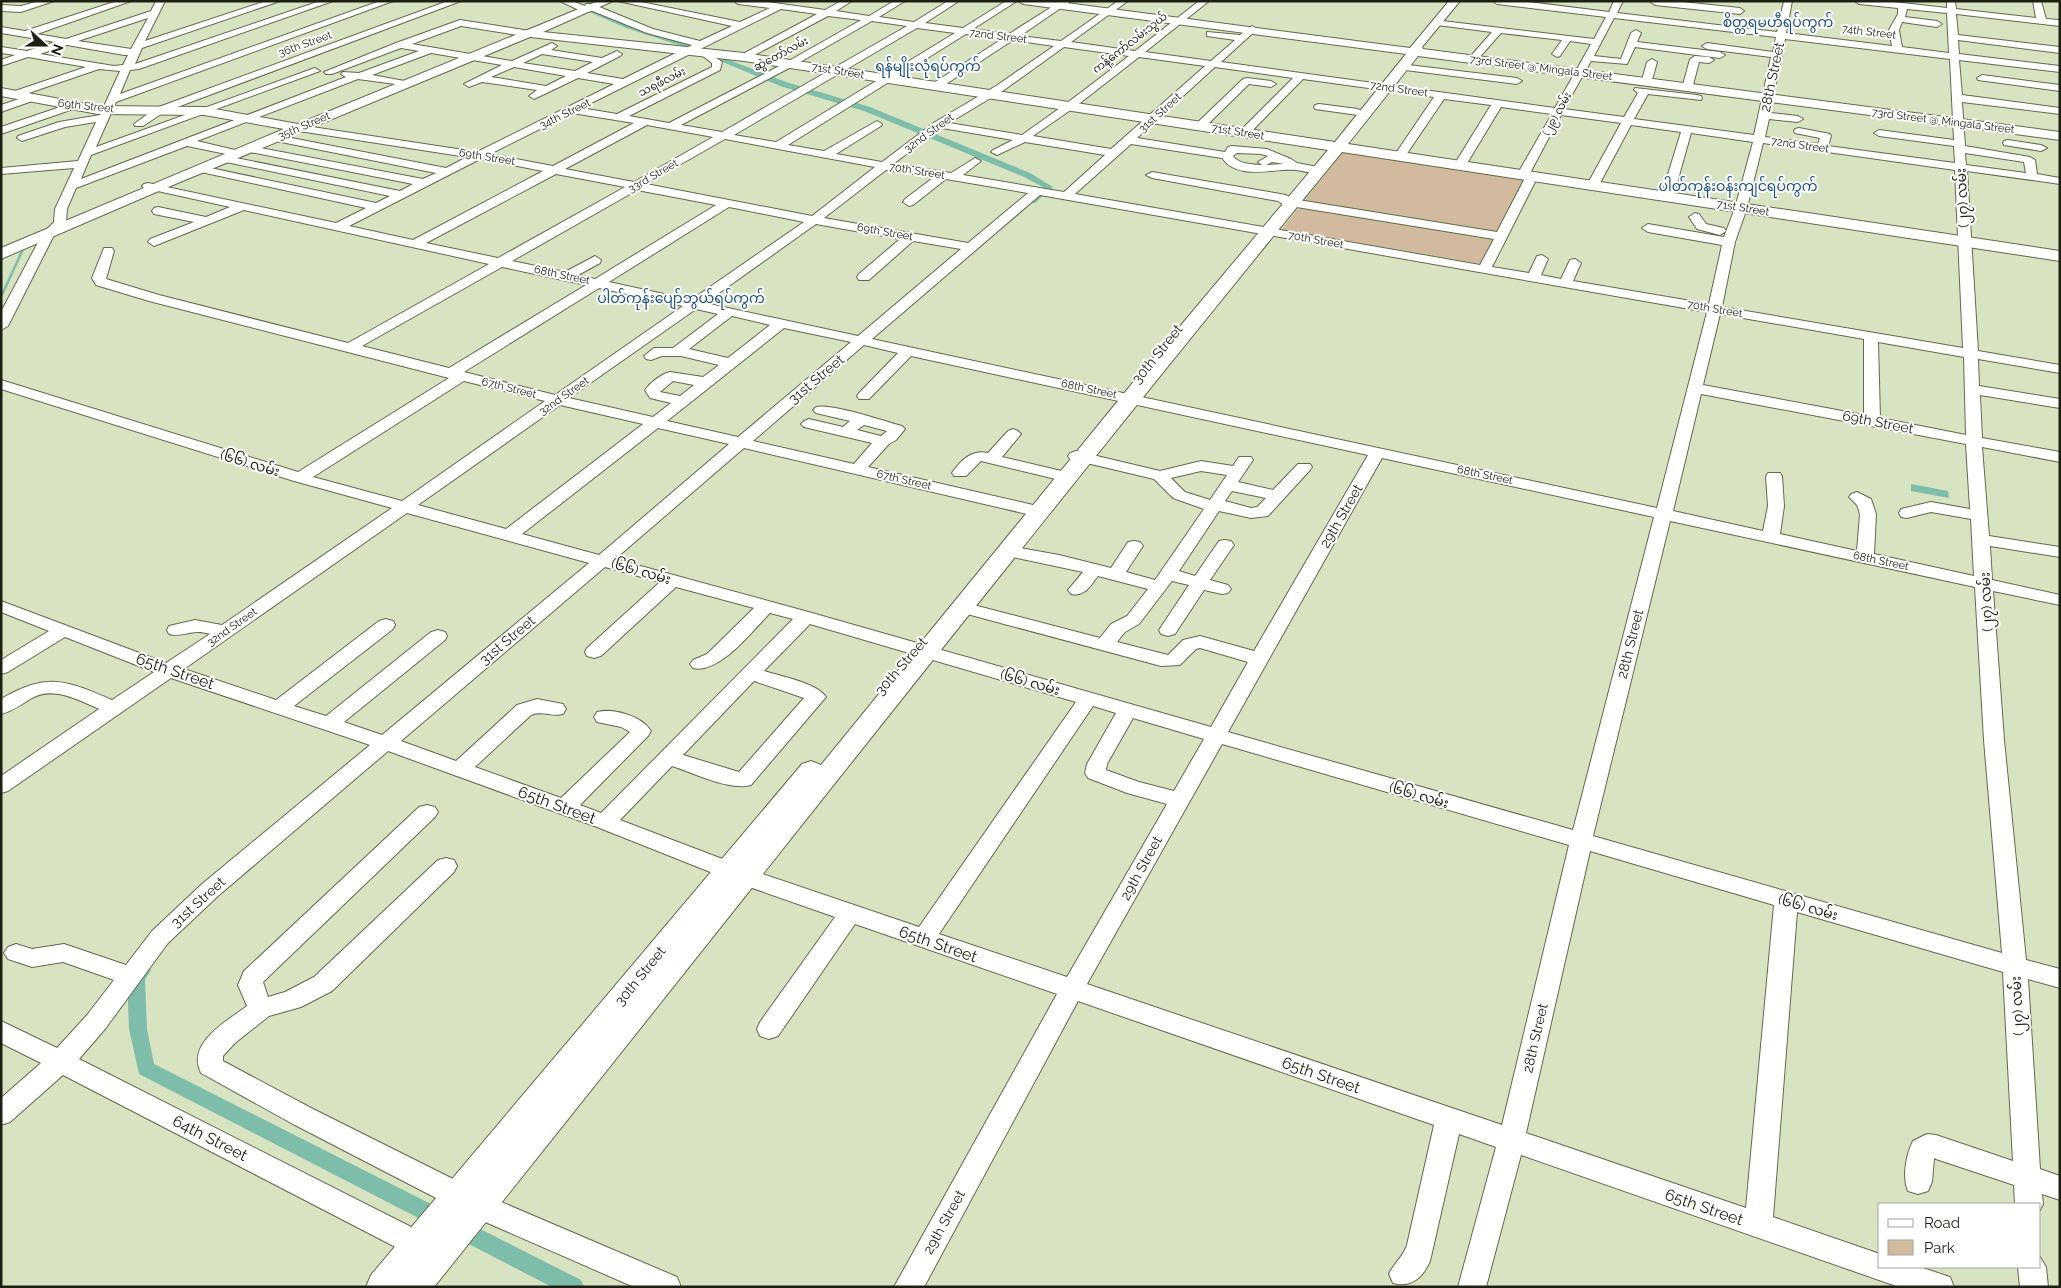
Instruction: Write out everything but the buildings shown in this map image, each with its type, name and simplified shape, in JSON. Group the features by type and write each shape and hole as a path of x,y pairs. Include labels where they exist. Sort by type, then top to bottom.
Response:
{"main road":[{"name":"35th Street","path":"1,248 54,228 589,7 608,1"},
{"name":"73rd Street @ Mingala Street","path":"1023,1 1063,4"},
{"name":"73rd Street @ Mingala Street","path":"1041,1 1180,20 1249,32 1413,50 1580,72 1695,91"},
{"name":"30th Street","path":"384,1287 451,1220 1129,398 1151,367 1287,201 1455,1"},
{"name":"71st Street","path":"526,33 698,49 1964,242"},
{"name":"73rd Street @ Mingala Street","path":"1413,50 1525,67 1580,72 1644,87 1767,96 1961,135 2060,135"},
{"name":"30th Street","path":"1334,146 1358,112 1400,67 1413,50"},
{"name":"69th Street","path":"7,94 72,106 109,109 204,111 296,128"},
{"name":"35th Street","path":"152,186 201,169 228,155 250,149 296,128"},
{"name":"35th Street","path":"1,254 54,228"},
{"path":"1964,242 2060,256"},
{"name":"30th Street","path":"921,650 962,607 1009,551 1058,477 1080,456"},
{"name":"30th Street","path":"411,1287 451,1220"}],"street":[{"path":"1,8 20,9 50,1"},
{"path":"1,42 127,1"},
{"path":"1,326 54,228 126,68 161,1"},
{"path":"1,30 124,52 276,1"},
{"path":"1,50 114,70 136,67 329,1"},
{"path":"434,1 454,3"},
{"path":"564,1 589,7 698,49"},
{"path":"622,1 742,25"},
{"name":"72nd Street","path":"738,1 1443,96 1509,95 1558,112 1683,126 1759,139 2060,181"},
{"name":"34th Street","path":"339,226 698,49 791,1"},
{"path":"738,56 804,26 848,1"},
{"name":"ဆွဲတော်လမ်း","path":"670,126 774,73 901,1"},
{"name":"33rd Street","path":"349,348 838,71 955,1"},
{"path":"776,146 1013,1"},
{"name":"32nd Street","path":"4,781 169,671 558,400 814,220 924,135 1000,88 1124,1"},
{"name":"ကန့်ကော်လမ်းသွယ်","path":"997,152 1029,139 1077,106 1137,54 1204,1"},
{"name":"74th Street","path":"1497,1 1642,18 1692,39 1780,35 2060,69"},
{"name":"(၂၉) လမ်း","path":"1484,270 1558,112 1619,1"},
{"name":"28th Street","path":"1472,1287 1511,1141 1581,842 1715,309 1731,238 1759,139 1788,1"},
{"path":"1859,1 1892,3 1903,6 1951,6 2011,18 2060,24"},
{"path":"2037,1 2042,22"},
{"name":"36th Street","path":"139,124 160,110 454,3"},
{"path":"84,4 105,8"},
{"path":"353,4 371,8 393,8 418,16"},
{"path":"936,86 1063,4"},
{"path":"1657,5 1741,9"},
{"path":"1701,6 1728,17"},
{"path":"1689,109 1695,91 1696,61 1692,39 1701,6"},
{"path":"1896,48 1894,30 1902,14 1903,6"},
{"name":"(၂၇) လမ်း","path":"1951,6 1956,30 1955,56 1961,135 1960,168 1971,353 1974,441 1994,740 2015,965 2029,1203"},
{"path":"22,138 109,109 210,64 371,8"},
{"path":"1,63 155,13"},
{"path":"755,18 804,26"},
{"path":"1589,58 1624,62 1631,44 1641,33 1642,18"},
{"path":"2011,18 2012,30"},
{"path":"222,19 342,44"},
{"path":"1898,19 1937,24"},
{"path":"34,22 94,33"},
{"path":"1437,22 1478,23 1515,35 1568,38 1597,42"},
{"path":"329,72 460,23 526,33"},
{"path":"1476,58 1498,30"},
{"path":"1956,30 2008,46 2046,51 2060,50"},
{"path":"1210,34 1249,32"},
{"name":"31st Street","path":"1061,194 1114,153 1249,32"},
{"path":"1557,54 1568,38"},
{"path":"1692,39 1720,55"},
{"path":"1631,44 1692,39 1724,43"},
{"path":"1663,54 1692,39 1776,55"},
{"path":"399,45 630,81"},
{"path":"469,84 552,46"},
{"name":"သရဖီလမ်း","path":"618,118 717,68 717,62 698,49"},
{"path":"72,186 246,118 429,50"},
{"path":"541,51 605,61"},
{"path":"534,96 617,54"},
{"path":"230,57 403,84"},
{"path":"1696,61 1712,62"},
{"path":"1593,186 1643,92 1652,62"},
{"path":"210,64 291,80"},
{"path":"7,94 97,66"},
{"path":"1400,67 1509,95"},
{"path":"1460,165 1509,95 1525,67"},
{"path":"1,171 86,159 204,111 316,71"},
{"path":"149,97 205,77 184,74"},
{"path":"1984,74 2060,88"},
{"path":"1244,132 1300,76"},
{"path":"213,79 235,82"},
{"path":"482,79 547,89"},
{"path":"1200,126 1247,81 1289,86"},
{"path":"1999,91 2035,96 2033,84"},
{"path":"1400,156 1452,85"},
{"path":"266,89 278,91"},
{"path":"2036,97 2037,108"},
{"path":"1,109 31,98"},
{"path":"1958,98 2060,111"},
{"path":"4,129 72,106"},
{"path":"1319,107 1335,112 1358,112"},
{"name":"70th Street","path":"573,110 886,166 1220,219 1263,231 2060,369"},
{"path":"1763,115 1798,119"},
{"path":"416,243 558,170 645,122"},
{"path":"826,155 878,124"},
{"path":"940,124 1029,139 1068,141 1114,153"},
{"path":"1667,197 1683,126"},
{"name":"69th Street","path":"296,128 481,156 814,220 969,247"},
{"path":"1799,131 1826,136 1822,148"},
{"path":"1879,133 1961,135 2026,158 2029,160 2032,177"},
{"path":"241,178 337,134"},
{"path":"276,138 448,172"},
{"path":"272,184 344,152 368,139"},
{"path":"1129,140 1229,152 1270,152 1272,167"},
{"path":"1182,141 1229,152"},
{"path":"185,142 265,167 402,195"},
{"path":"1996,142 2041,148"},
{"path":"304,191 404,144"},
{"path":"250,149 426,183"},
{"path":"337,198 435,149"},
{"path":"1229,152 1232,163 1237,165 1293,166 1315,169"},
{"path":"909,202 976,161"},
{"path":"201,169 378,207"},
{"path":"1152,175 1287,201 1501,236"},
{"name":"68th Street","path":"152,186 2060,600"},
{"name":"31st Street","path":"1,1114 61,1061 96,1022 160,937 210,890 611,563 868,342 969,247 1040,191"},
{"path":"300,478 456,375 728,203"},
{"path":"154,242 244,206"},
{"path":"158,211 209,221"},
{"path":"1695,217 1696,224 1731,238"},
{"path":"1648,228 1731,238"},
{"path":"864,276 910,237"},
{"name":"67th Street","path":"108,251 99,278 101,282 349,348 558,400 1036,511"},
{"path":"1534,277 1542,259"},
{"path":"568,276 595,260"},
{"path":"1565,283 1575,263"},
{"path":"674,355 730,311"},
{"path":"510,535 781,323"},
{"path":"1871,336 1872,421"},
{"path":"652,356 659,351 729,363"},
{"path":"864,396 908,351"},
{"path":"681,401 655,395 652,390 670,376 705,382"},
{"name":"(၆၆) လမ်း","path":"1,384 300,478 806,617 2060,979"},
{"name":"69th Street","path":"1695,388 2060,456"},
{"path":"1972,389 2060,404"},
{"path":"821,410 840,413 897,429 891,438 883,441 857,470"},
{"path":"846,432 861,420"},
{"path":"809,424 883,441"},
{"path":"992,459 1013,434"},
{"name":"29th Street","path":"908,1287 1072,990 1377,452"},
{"path":"1080,456 1160,476 1201,466 1237,472 1277,496"},
{"path":"960,473 976,457 992,459 1058,477"},
{"path":"1160,476 1179,495 1215,506 1258,514 1304,467"},
{"path":"1012,469 1058,477"},
{"path":"1104,646 1118,628 1133,620 1163,580 1237,472"},
{"path":"1771,536 1776,506 1774,476"},
{"path":"1857,497 1864,502 1868,514 1865,557"},
{"path":"1907,513 1931,507 1980,516"},
{"path":"1982,540 2060,552"},
{"path":"1115,574 1134,546"},
{"path":"1168,630 1225,546"},
{"path":"1009,551 1115,574 1201,583 1222,589"},
{"path":"1077,590 1093,570"},
{"path":"594,652 673,580"},
{"name":"65th Street","path":"1,606 169,671 330,723 605,822 736,873 923,939 1878,1266"},
{"path":"700,664 714,658 767,606"},
{"path":"962,607 1104,646 1173,661 1190,644 1200,642 1260,659"},
{"path":"605,822 806,617"},
{"path":"176,630 192,624 200,624 224,632"},
{"path":"281,706 386,625"},
{"path":"6,672 64,631"},
{"path":"330,723 438,636"},
{"path":"669,758 732,779 744,780 816,697 806,691 749,674"},
{"path":"1,708 39,688 49,686 61,688 115,708"},
{"path":"923,939 1088,699"},
{"path":"458,770 524,710 537,705 556,709"},
{"path":"1127,711 1097,764 1095,773 1128,786 1180,800"},
{"path":"564,808 641,731 638,727 604,718"},
{"path":"261,1009 250,985 252,978 427,812"},
{"path":"446,866 323,984 292,1000 261,1009 226,1036 210,1053 210,1066 451,1220"},
{"path":"1758,1226 1786,901"},
{"path":"770,1029 850,913"},
{"path":"16,953 32,958 64,953 130,976"},
{"name":"64th Street","path":"1,1031 61,1061 451,1220 667,1287"},
{"path":"1403,1274 1416,1261 1421,1245 1449,1120"},
{"path":"1918,1182 1920,1154 1922,1149 1927,1146 1936,1147 2060,1188"},
{"name":"65th Street","path":"1883,1268 1940,1287"},
{"path":"2032,1268 2034,1287"}],"green space":[{"path":"1345,150 1529,178 1481,264 1281,230"}],"water":[{"path":"1911,484 1948,491 1949,498 1911,491"}],"waterway":[{"path":"578,5 628,27 696,49 783,84 867,109 1027,175 1049,187 1032,201"},
{"path":"1,297 24,247"},
{"path":"142,970 136,979 138,1029 146,1069 574,1287"}],"district":[{"name":"စိတ္တရမဟီရပ်ကွက်","path":"1778,22"},
{"name":"ရန်မျိုးလုံရပ်ကွက်","path":"928,66"},
{"name":"ပါတ်ကုန်းဝန်းကျင်ရပ်ကွက်","path":"1738,186"},
{"name":"ပါတ်ကုန်းပျော်ဘွယ်ရပ်ကွက်","path":"681,298"}]}
